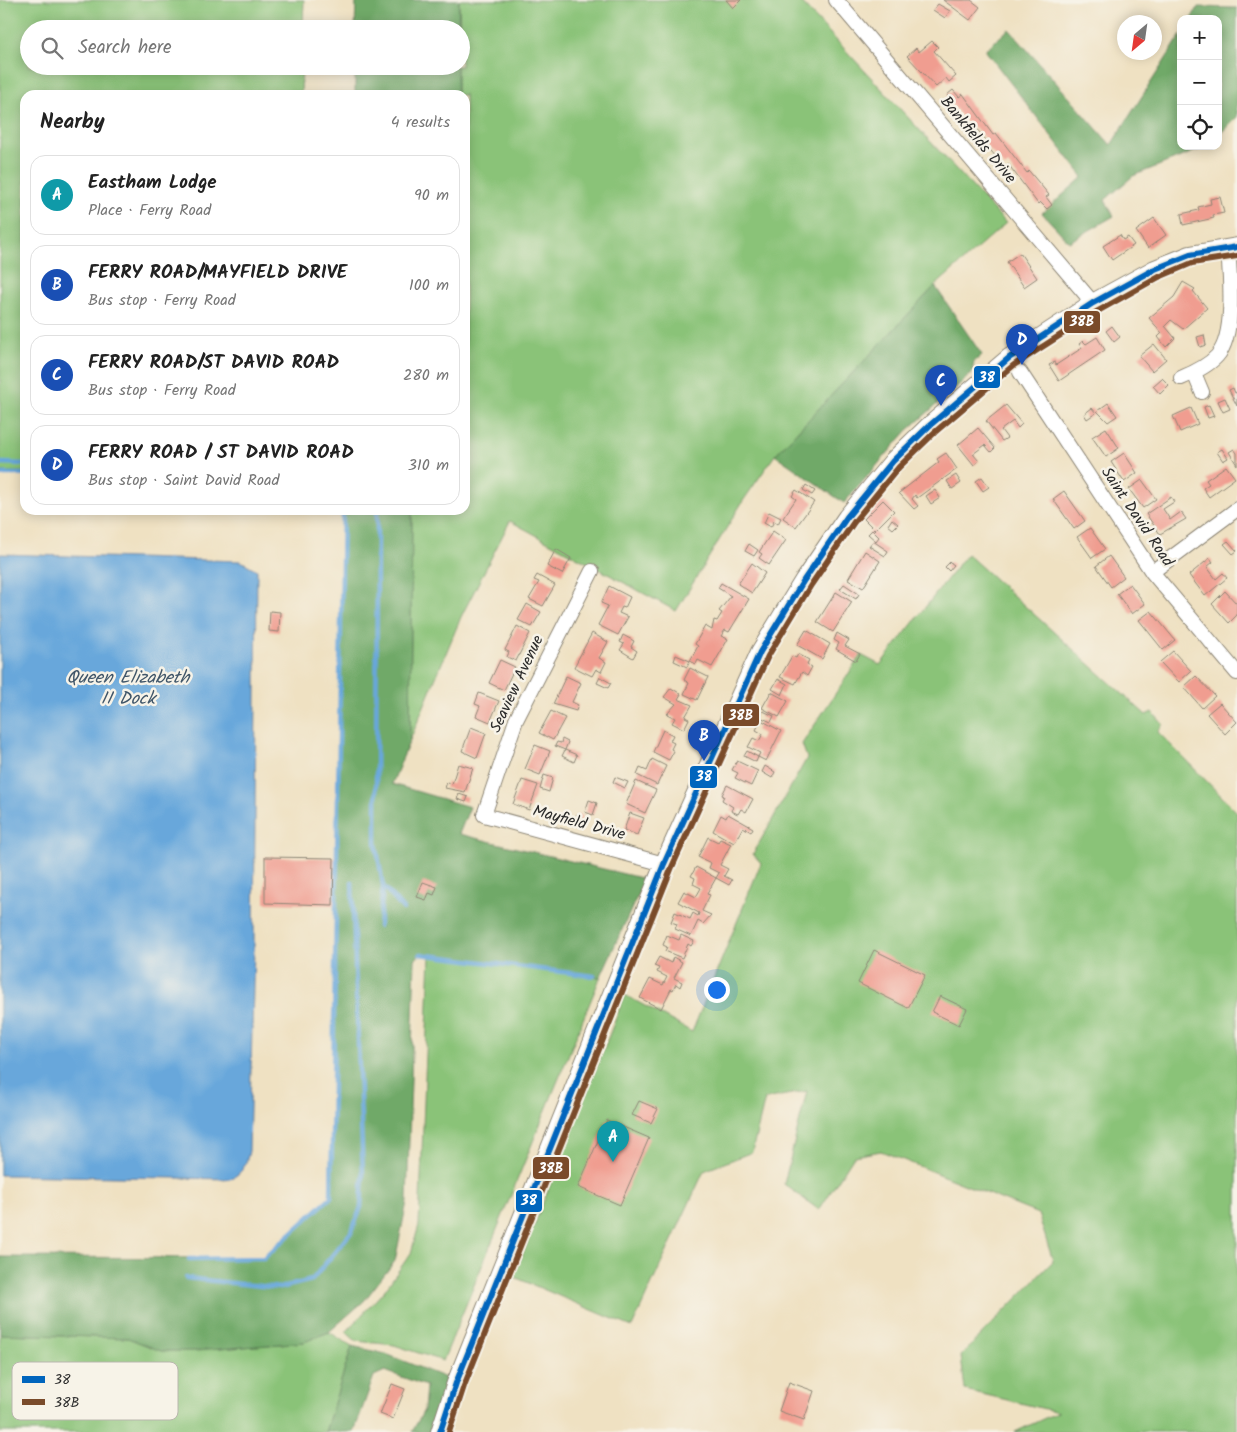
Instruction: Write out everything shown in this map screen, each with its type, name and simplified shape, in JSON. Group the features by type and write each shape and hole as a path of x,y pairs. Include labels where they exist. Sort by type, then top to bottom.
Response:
{"street":[{"name":"Bankfields Drive","path":"836,0 1093,303"},
{"path":"440,1432 456,1383 664,864 760,652 804,580 852,511 893,461 929,426 1009,358 1093,303 1155,269 1190,255 1233,248 1226,339 1218,355 1187,375 1202,392"},
{"name":"Saint David Road","path":"1020,372 1152,572 1237,673"},
{"path":"1152,572 1237,509"},
{"name":"Seaview Avenue","path":"484,815 516,720 592,571"},
{"name":"Mayfield Drive","path":"484,815 664,864"}],"green space":[{"path":"0,0 304,0 303,20 20,20 20,75 302,75 301,90 20,90 20,472 0,472"},
{"path":"356,0 459,0 458,20 355,20"},
{"path":"459,0 799,0 1006,223 935,286 775,455 743,501 676,611 510,521 461,617 410,740 412,515 470,515 470,90 457,90 457,75 470,75 470,20 460,20"},
{"path":"1198,7 1237,8 1237,117 1222,132 1222,15 1193,15"},
{"path":"1009,29 1111,145 1177,41 1177,150 1198,150 1133,176 1105,200 1114,216 1069,242 1042,213 1083,177 985,50"},
{"path":"355,75 457,75 457,90 355,90"},
{"path":"935,286 982,355 974,362 972,373 907,431 844,503 775,455"},
{"path":"343,515 412,515 410,740 392,784 470,807 459,834 645,879 600,978 420,954 415,960 407,1202 395,1261 364,1301 329,1332 304,1342 195,1351 161,1351 128,1338 0,1334 0,1257 264,1258 331,1197"},
{"path":"967,554 1146,715 1152,712 1163,724 1158,732 1237,812 1237,1432 1015,1432 1058,1412 965,1390 961,1356 1053,1261 1038,1214 881,1151 854,1156 819,1210 784,1184 807,1091 765,1099 752,1152 704,1171 632,1327 512,1276 520,1261 625,995 692,1032 761,863 753,854 807,758 802,744 861,655 880,665"},
{"path":"430,955 600,978 443,1361 394,1345 356,1341 346,1332 384,1291 411,1253 419,1225"},
{"path":"329,1332 352,1346 325,1432 0,1432 0,1334 128,1338 161,1351 195,1351 304,1342"},
{"path":"352,1346 386,1354 446,1378 429,1432 412,1432 424,1410 426,1386 385,1371 374,1376 354,1432 325,1432"}],"water":[{"name":"Queen Elizabeth II Dock","path":"0,554 241,561 257,570 254,947 249,1151 243,1168 230,1179 0,1175"}],"building":[{"path":"726,0 741,0 733,8"},
{"path":"943,0 971,0 980,7 970,20"},
{"path":"938,4 950,11 945,18 933,10"},
{"path":"932,41 938,47 934,51 956,76 949,82 946,78 936,87 907,56 916,48 919,52"},
{"path":"953,90 959,97 963,94 993,135 996,133 1027,173 1029,171 1049,195 1046,197 1052,205 1047,209 1040,202 1038,204 1008,164 1005,167 984,143 987,141 974,126 971,128 947,95"},
{"path":"1220,197 1224,213 1213,215 1214,218 1183,225 1181,214 1199,210 1198,207 1211,204 1210,199"},
{"path":"1154,218 1166,235 1148,248 1136,231"},
{"path":"1120,235 1123,240 1128,237 1134,245 1112,260 1103,246"},
{"path":"1020,253 1037,278 1024,287 1007,262"},
{"path":"1183,282 1195,289 1193,291 1207,308 1183,329 1171,320 1165,326 1175,338 1166,347 1158,337 1162,333 1149,318 1174,297"},
{"path":"1112,326 1120,337 1114,342 1106,331"},
{"path":"1204,335 1206,345 1200,347 1197,337"},
{"path":"1097,337 1105,350 1059,381 1049,365 1055,362 1056,365 1082,348 1079,344 1083,341 1086,344"},
{"path":"1154,344 1166,359 1152,371 1139,356"},
{"path":"1162,378 1169,385 1160,394 1153,386"},
{"path":"1233,388 1235,393 1237,392 1237,406 1229,390"},
{"path":"1225,398 1230,409 1223,412 1218,401"},
{"path":"1108,403 1117,416 1108,422 1097,411"},
{"path":"1006,405 1022,424 1018,428 1013,421 1001,430 1007,438 1002,441 986,421"},
{"path":"1209,405 1214,416 1208,418 1204,407"},
{"path":"1092,408 1096,413 1087,419 1084,414"},
{"path":"1191,408 1198,424 1180,432 1173,416"},
{"path":"978,428 995,448 991,452 985,445 973,454 979,461 974,465 958,445"},
{"path":"1106,428 1119,448 1106,457 1092,437"},
{"path":"1222,449 1228,458 1223,461 1217,452"},
{"path":"1234,449 1237,453 1237,465 1229,452"},
{"path":"946,453 957,469 917,498 915,495 912,499 918,506 914,509 899,493 939,462 937,459"},
{"path":"1124,453 1137,473 1124,482 1111,462"},
{"path":"1226,466 1235,478 1209,497 1203,488 1209,484 1206,480"},
{"path":"956,475 961,483 952,489 947,481"},
{"path":"982,477 989,487 983,491 976,481"},
{"path":"1142,480 1156,499 1143,508 1129,489"},
{"path":"806,485 815,491 812,495 803,490"},
{"path":"796,490 814,502 796,527 783,518 796,499 792,496"},
{"path":"935,490 940,498 931,504 926,496"},
{"path":"1064,491 1085,521 1074,529 1053,499"},
{"path":"1171,497 1174,502 1163,509 1170,520 1181,512 1186,519 1160,534 1146,514"},
{"path":"883,500 894,511 875,530 864,519"},
{"path":"769,512 781,518 778,524 774,521 771,527 764,523"},
{"path":"892,519 898,524 893,529 888,525"},
{"path":"1090,528 1105,549 1092,558 1077,537"},
{"path":"872,530 879,537 876,541 868,534"},
{"path":"773,531 786,540 769,565 759,558 762,554 759,552"},
{"path":"873,541 888,551 885,556 869,546"},
{"path":"1228,541 1237,551 1233,554 1224,544"},
{"path":"749,544 758,550 754,556 745,551"},
{"path":"556,549 571,558 562,574 547,566"},
{"path":"865,551 880,561 863,588 848,579"},
{"path":"1109,556 1124,577 1111,587 1096,566"},
{"path":"1210,558 1213,562 1207,567 1216,579 1223,573 1227,578 1205,596 1189,575"},
{"path":"950,562 954,565 949,571 945,567"},
{"path":"752,563 765,573 752,593 738,584"},
{"path":"537,575 555,585 543,606 529,599 539,582 534,580"},
{"path":"721,583 749,599 729,632 725,630 721,636 728,639 712,667 698,660 696,664 690,661 698,646 695,644 705,626 712,630 714,620 717,621 722,613 719,611 731,596 718,588"},
{"path":"844,584 859,594 856,599 840,589"},
{"path":"1130,584 1145,604 1132,614 1117,594"},
{"path":"609,586 630,597 625,608 622,607 619,613 628,617 618,635 598,625 608,606 601,603"},
{"path":"1225,591 1237,604 1237,615 1229,623 1212,604"},
{"path":"836,592 852,602 833,632 817,622"},
{"path":"527,604 541,612 532,627 518,620"},
{"path":"270,611 280,612 279,632 269,631"},
{"path":"1151,611 1175,640 1163,650 1139,620"},
{"path":"517,626 530,633 516,661 507,657 509,652 505,650"},
{"path":"806,630 830,644 822,659 797,645"},
{"path":"592,633 608,642 599,658 606,662 601,672 596,669 592,676 574,667"},
{"path":"837,633 849,640 845,646 860,654 856,661 836,649 839,643 834,640"},
{"path":"623,635 634,641 631,647 637,651 633,658 620,650 624,644 620,642"},
{"path":"1173,651 1191,671 1179,682 1160,662"},
{"path":"798,654 809,660 807,664 812,667 807,676 802,672 795,684 780,677 792,656 796,658"},
{"path":"676,655 690,661 687,667 674,661"},
{"path":"500,660 515,667 504,690 489,683"},
{"path":"690,668 708,677 697,700 684,694 689,683 684,680"},
{"path":"566,676 581,683 572,702 578,705 576,711 553,704"},
{"path":"1196,676 1215,696 1202,708 1184,687"},
{"path":"600,677 611,683 608,688 597,683"},
{"path":"778,679 787,684 782,695 772,689"},
{"path":"671,688 681,694 678,699 692,705 685,717 689,719 684,729 672,723 675,718 667,714 676,704 664,697"},
{"path":"771,692 788,701 779,717 762,708"},
{"path":"479,693 499,701 490,722 476,716 480,706 475,704"},
{"path":"1220,703 1237,722 1225,734 1207,714"},
{"path":"551,711 565,718 553,740 539,733"},
{"path":"763,711 774,716 771,722 760,717"},
{"path":"761,720 781,731 766,761 758,757 760,753 748,747 753,738 759,741 763,734 756,730"},
{"path":"471,727 486,733 477,758 462,751"},
{"path":"663,730 673,735 670,741 674,743 671,749 674,751 669,760 653,752"},
{"path":"562,739 568,742 565,750 555,746 557,742 561,743"},
{"path":"535,745 550,751 540,775 525,769"},
{"path":"565,750 577,755 574,762 562,756"},
{"path":"747,751 758,757 756,762 744,756"},
{"path":"652,759 666,766 657,785 637,775 640,768 647,771"},
{"path":"737,761 758,771 751,786 735,778 738,773 732,770"},
{"path":"458,764 473,768 465,792 445,788 447,782 452,784"},
{"path":"765,766 775,772 772,778 762,772"},
{"path":"544,775 553,778 549,792 540,789"},
{"path":"615,777 628,782 625,788 613,782"},
{"path":"522,780 538,785 529,810 513,804"},
{"path":"636,781 656,790 645,813 626,804"},
{"path":"727,785 753,799 746,812 741,809 738,814 731,811 733,807 722,800 724,796 722,795"},
{"path":"459,794 468,797 466,802 457,799"},
{"path":"589,800 597,803 593,815 585,812"},
{"path":"630,813 644,818 637,835 624,830"},
{"path":"577,814 582,816 579,824 574,822"},
{"path":"728,814 753,828 751,832 743,827 734,843 713,831 721,815 726,818"},
{"path":"708,837 718,842 720,839 731,844 720,865 728,869 724,876 732,880 729,885 716,878 719,873 709,868 711,863 698,857"},
{"path":"265,857 334,858 333,905 265,903"},
{"path":"696,867 716,878 707,894 710,895 702,911 711,915 703,924 698,921 691,936 675,929 677,924 671,922 675,912 690,919 693,913 698,916 699,913 678,902 684,891 696,897 701,888 693,884 695,878 691,876"},
{"path":"423,882 437,887 434,895 429,893 426,900 417,897"},
{"path":"667,935 679,940 681,935 694,941 691,946 688,944 682,958 665,951 667,947 663,945"},
{"path":"874,950 925,975 908,1008 858,983"},
{"path":"659,957 671,963 673,957 682,962 674,978 682,982 680,987 676,984 673,990 671,989 661,1009 640,998 650,979 663,985 667,977 657,972 659,968 654,966"},
{"path":"940,996 967,1009 959,1025 932,1012"},
{"path":"639,1101 658,1109 651,1123 632,1115"},
{"path":"607,1120 649,1138 620,1205 578,1187"},
{"path":"789,1382 814,1391 804,1420 779,1411"},
{"path":"392,1384 405,1389 393,1419 380,1414"}],"waterway":[{"path":"0,463 20,464"},
{"path":"0,474 20,474"},
{"path":"189,1259 264,1258 331,1197 343,515"},
{"path":"377,515 376,843 383,886 379,926"},
{"path":"186,1278 280,1288 312,1280 352,1231 361,1207 363,1175 352,882"},
{"path":"383,886 403,909"},
{"path":"420,954 594,976"}],"transit line":[{"name":"38","path":"440,1432 456,1383 664,864 760,652 804,580 847,517 893,461 929,426 1009,358 1093,303 1155,269 1190,255 1237,247"},
{"name":"38B","path":"449,1432 464,1386 672,867 768,656 811,585 854,522 899,467 935,432 1014,365 1098,311 1159,277 1192,263 1237,256"}],"place":[{"name":"FERRY ROAD / ST DAVID ROAD","path":"1022,365"},
{"name":"FERRY ROAD/ST DAVID ROAD","path":"941,406"},
{"name":"FERRY ROAD/MAYFIELD DRIVE","path":"704,761"},
{"name":"Eastham Lodge","path":"613,1162"}]}
